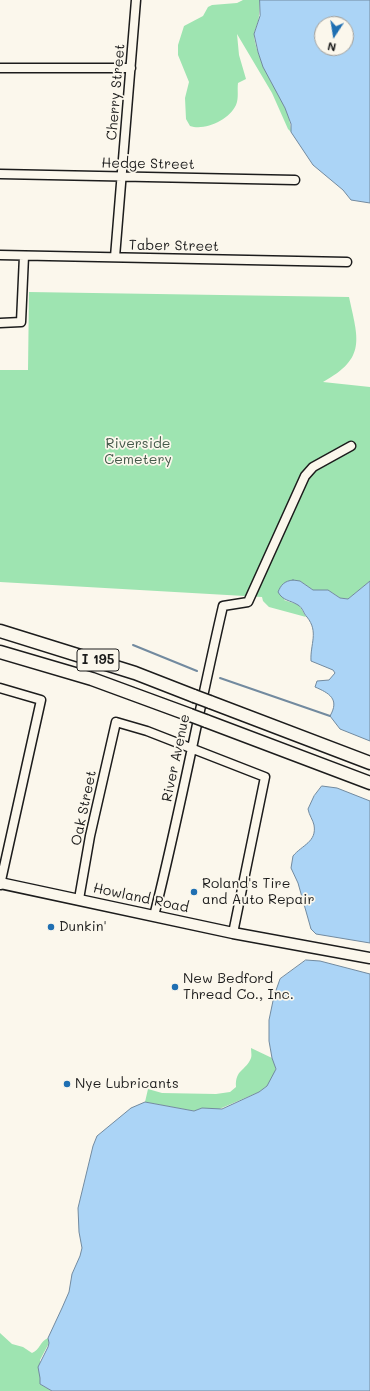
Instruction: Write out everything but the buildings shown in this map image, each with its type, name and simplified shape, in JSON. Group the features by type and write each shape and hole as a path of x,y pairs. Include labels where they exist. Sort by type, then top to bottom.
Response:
{"highway":[{"name":"I 195","path":"0,631 128,670 370,763"},
{"name":"I 195","path":"0,652 92,679 370,783"}],"main road":[{"name":"Howland Road","path":"0,884 79,899 233,932 370,958"}],"street":[{"name":"Cherry Street","path":"115,257 136,0"},
{"path":"0,68 131,68"},
{"name":"Hedge Street","path":"0,174 295,180"},
{"name":"Taber Street","path":"0,255 347,262"},
{"path":"0,324 21,322 24,256"},
{"name":"River Avenue","path":"154,916 171,849 223,606 248,602 304,476 313,467 351,446"},
{"path":"0,688 41,700 0,884"},
{"name":"Oak Street","path":"79,899 90,836 116,722 147,731 191,750"},
{"path":"191,750 266,777 233,932"}],"green space":[{"path":"243,0 260,0 259,18 254,36 261,61 285,107 291,132 288,129 272,93 237,34 239,55 246,79 238,83 237,100 233,110 222,120 209,126 190,126 186,119 185,98 189,82 178,55 178,45 184,26 203,16 208,7 212,5 237,3"},
{"name":"Riverside Cemetery","path":"29,292 349,297 356,336 356,346 353,356 337,373 323,382 370,387 370,581 348,599 340,598 328,590 313,590 300,581 284,600 299,605 306,617 269,607 263,601 262,597 0,582 0,370 28,370"},
{"path":"251,1048 272,1058 276,1065 275,1074 267,1086 259,1092 217,1110 202,1108 194,1111 145,1102 148,1089 162,1093 216,1094 230,1092 236,1087 236,1081 239,1073 251,1058"},
{"path":"0,1333 12,1344 23,1347 32,1353 37,1350 45,1339 48,1338 49,1343 40,1360 40,1384 52,1391 0,1391"}],"water":[{"path":"260,0 370,0 370,203 351,200 343,190 313,165 291,132 291,124 285,108 263,67 254,34 260,16"},
{"path":"287,581 300,581 313,590 328,590 340,598 348,599 370,581 370,741 340,729 330,716 334,705 332,697 315,687 317,681 329,680 335,673 333,670 311,661 313,628 311,622 300,606 284,599 278,592 283,584"},
{"path":"322,786 337,788 370,801 370,943 316,934 311,929 298,883 291,868 293,856 308,843 313,835 314,825 308,809 314,796"},
{"path":"306,960 320,961 370,974 370,1391 52,1391 40,1384 38,1367 48,1347 48,1338 69,1292 72,1274 82,1248 79,1232 78,1208 93,1146 97,1136 131,1108 145,1102 194,1111 202,1108 222,1109 259,1092 267,1086 276,1069 272,1058 269,1041 269,1020 274,996 280,979"}],"waterway":[{"path":"133,645 197,671"},
{"path":"220,678 330,716"}],"place":[{"name":"Roland's Tire and Auto Repair","path":"194,892"},
{"name":"Dunkin'","path":"51,927"},
{"name":"New Bedford Thread Co., Inc.","path":"175,987"},
{"name":"Nye Lubricants","path":"67,1084"}]}
